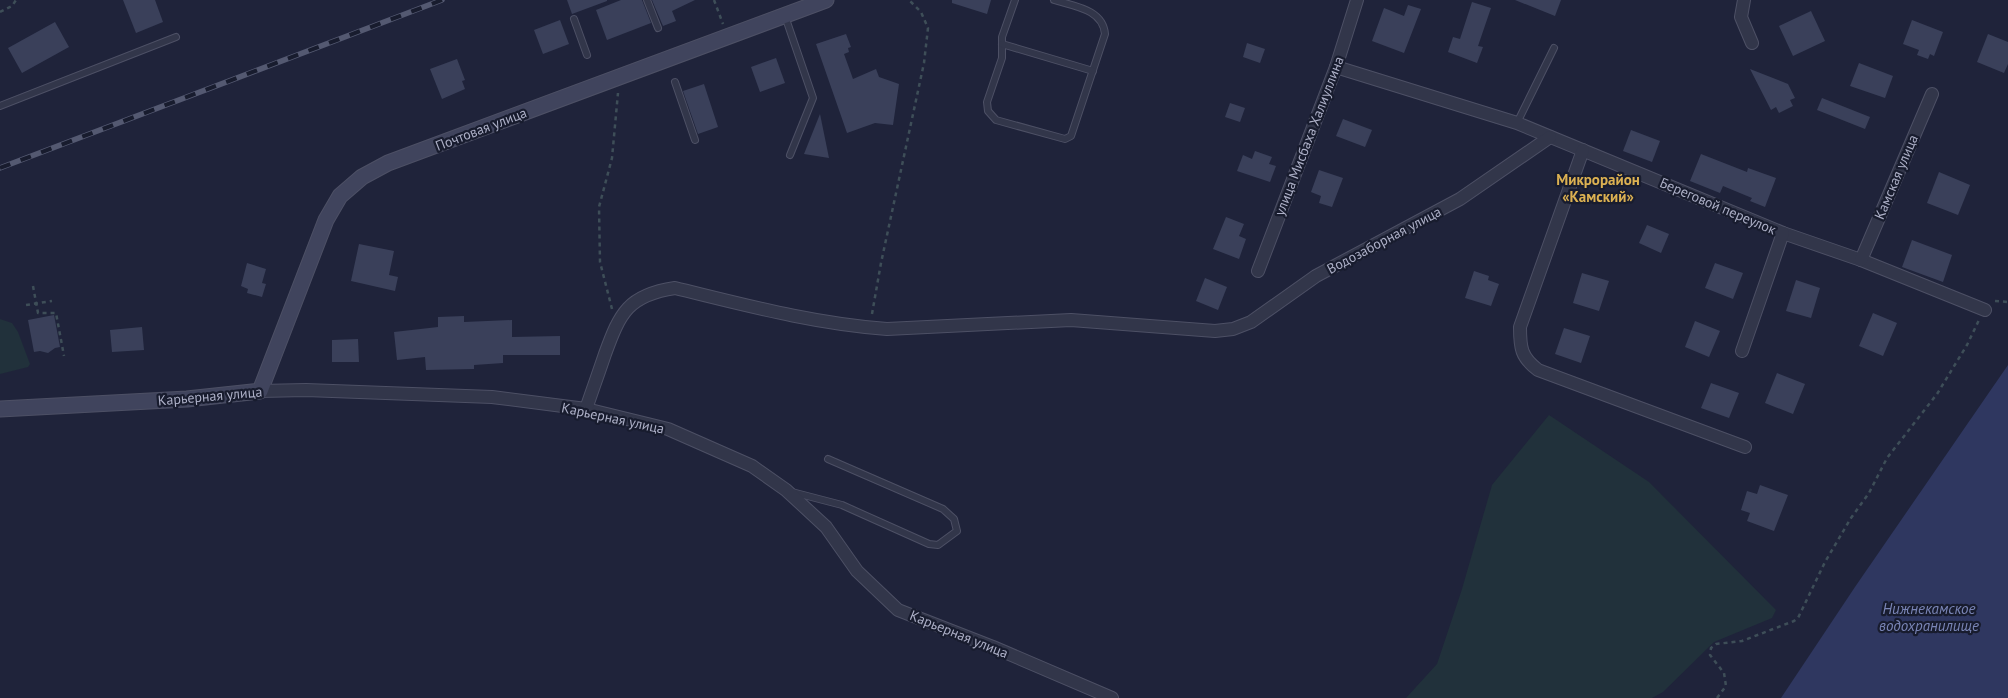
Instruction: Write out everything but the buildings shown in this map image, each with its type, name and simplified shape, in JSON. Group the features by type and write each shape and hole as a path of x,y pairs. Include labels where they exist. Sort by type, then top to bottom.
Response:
{"street":[{"name":"Почтовая улица","path":"260,391 326,220 340,196 362,176 388,163 826,0"},
{"name":"улица Мисбаха Халиуллина","path":"1258,271 1336,67 1357,0"},
{"path":"1744,0 1741,17 1752,43"},
{"name":"Береговой переулок","path":"1336,67 1516,123 1782,232 1987,305"},
{"name":"Камская улица","path":"1861,260 1932,94"},
{"name":"Водозаборная улица","path":"616,324 627,309 642,298 658,291 675,288 799,318 870,328 887,329 1071,320 1215,331 1233,329 1251,322 1316,276 1460,199 1550,137"},
{"path":"1584,150 1520,327 1520,343 1523,354 1528,363 1538,370 1745,447"},
{"path":"1742,351 1782,232"},
{"path":"586,409 616,324"},
{"name":"Карьерная улица","path":"0,409 187,399 260,391 306,390 492,397 586,409 668,429 752,466 786,490 826,527 857,571 898,610 993,647 1112,698"}],"lane":[{"path":"648,0 658,28"},
{"path":"1015,0 1002,37 1002,58 987,102 988,111 996,120 1066,139 1071,136 1105,34 1104,25 1093,13 1054,0"},
{"path":"785,16 813,98 790,155"},
{"path":"574,19 587,55"},
{"path":"0,106 176,37"},
{"path":"1002,44 1093,71"},
{"path":"1516,123 1554,48"},
{"path":"675,82 695,140"},
{"path":"786,490 842,505 929,544 938,545 957,531 954,519 943,509 828,459"}],"path":[{"path":"0,12 12,6 16,0"},
{"path":"714,0 728,37"},
{"path":"870,328 881,263 924,63 928,28 921,12 909,0"},
{"path":"616,324 600,262 599,207 612,158 619,76"},
{"path":"33,286 38,313 56,313 64,356"},
{"path":"26,305 52,301"},
{"path":"1987,305 2008,302"},
{"path":"1717,698 1726,686 1724,673 1710,655 1711,648 1716,644 1742,641 1798,618 1825,562 1851,518 1873,488 1887,458 1937,394 1967,345"}],"shaded area":[{"path":"0,319 12,323 18,332 30,364 28,367 0,374"},
{"path":"1549,415 1649,482 1776,610 1772,618 1714,642 1663,692 1652,698 1406,698 1437,664 1462,589 1492,485"}],"water":[{"name":"Нижнекамское водохранилище","path":"2008,365 2008,698 1781,698 1855,587"}],"railway":[{"path":"0,168 442,0"}],"district":[{"name":"Микрорайон «Камский»","path":"1598,188"}]}
